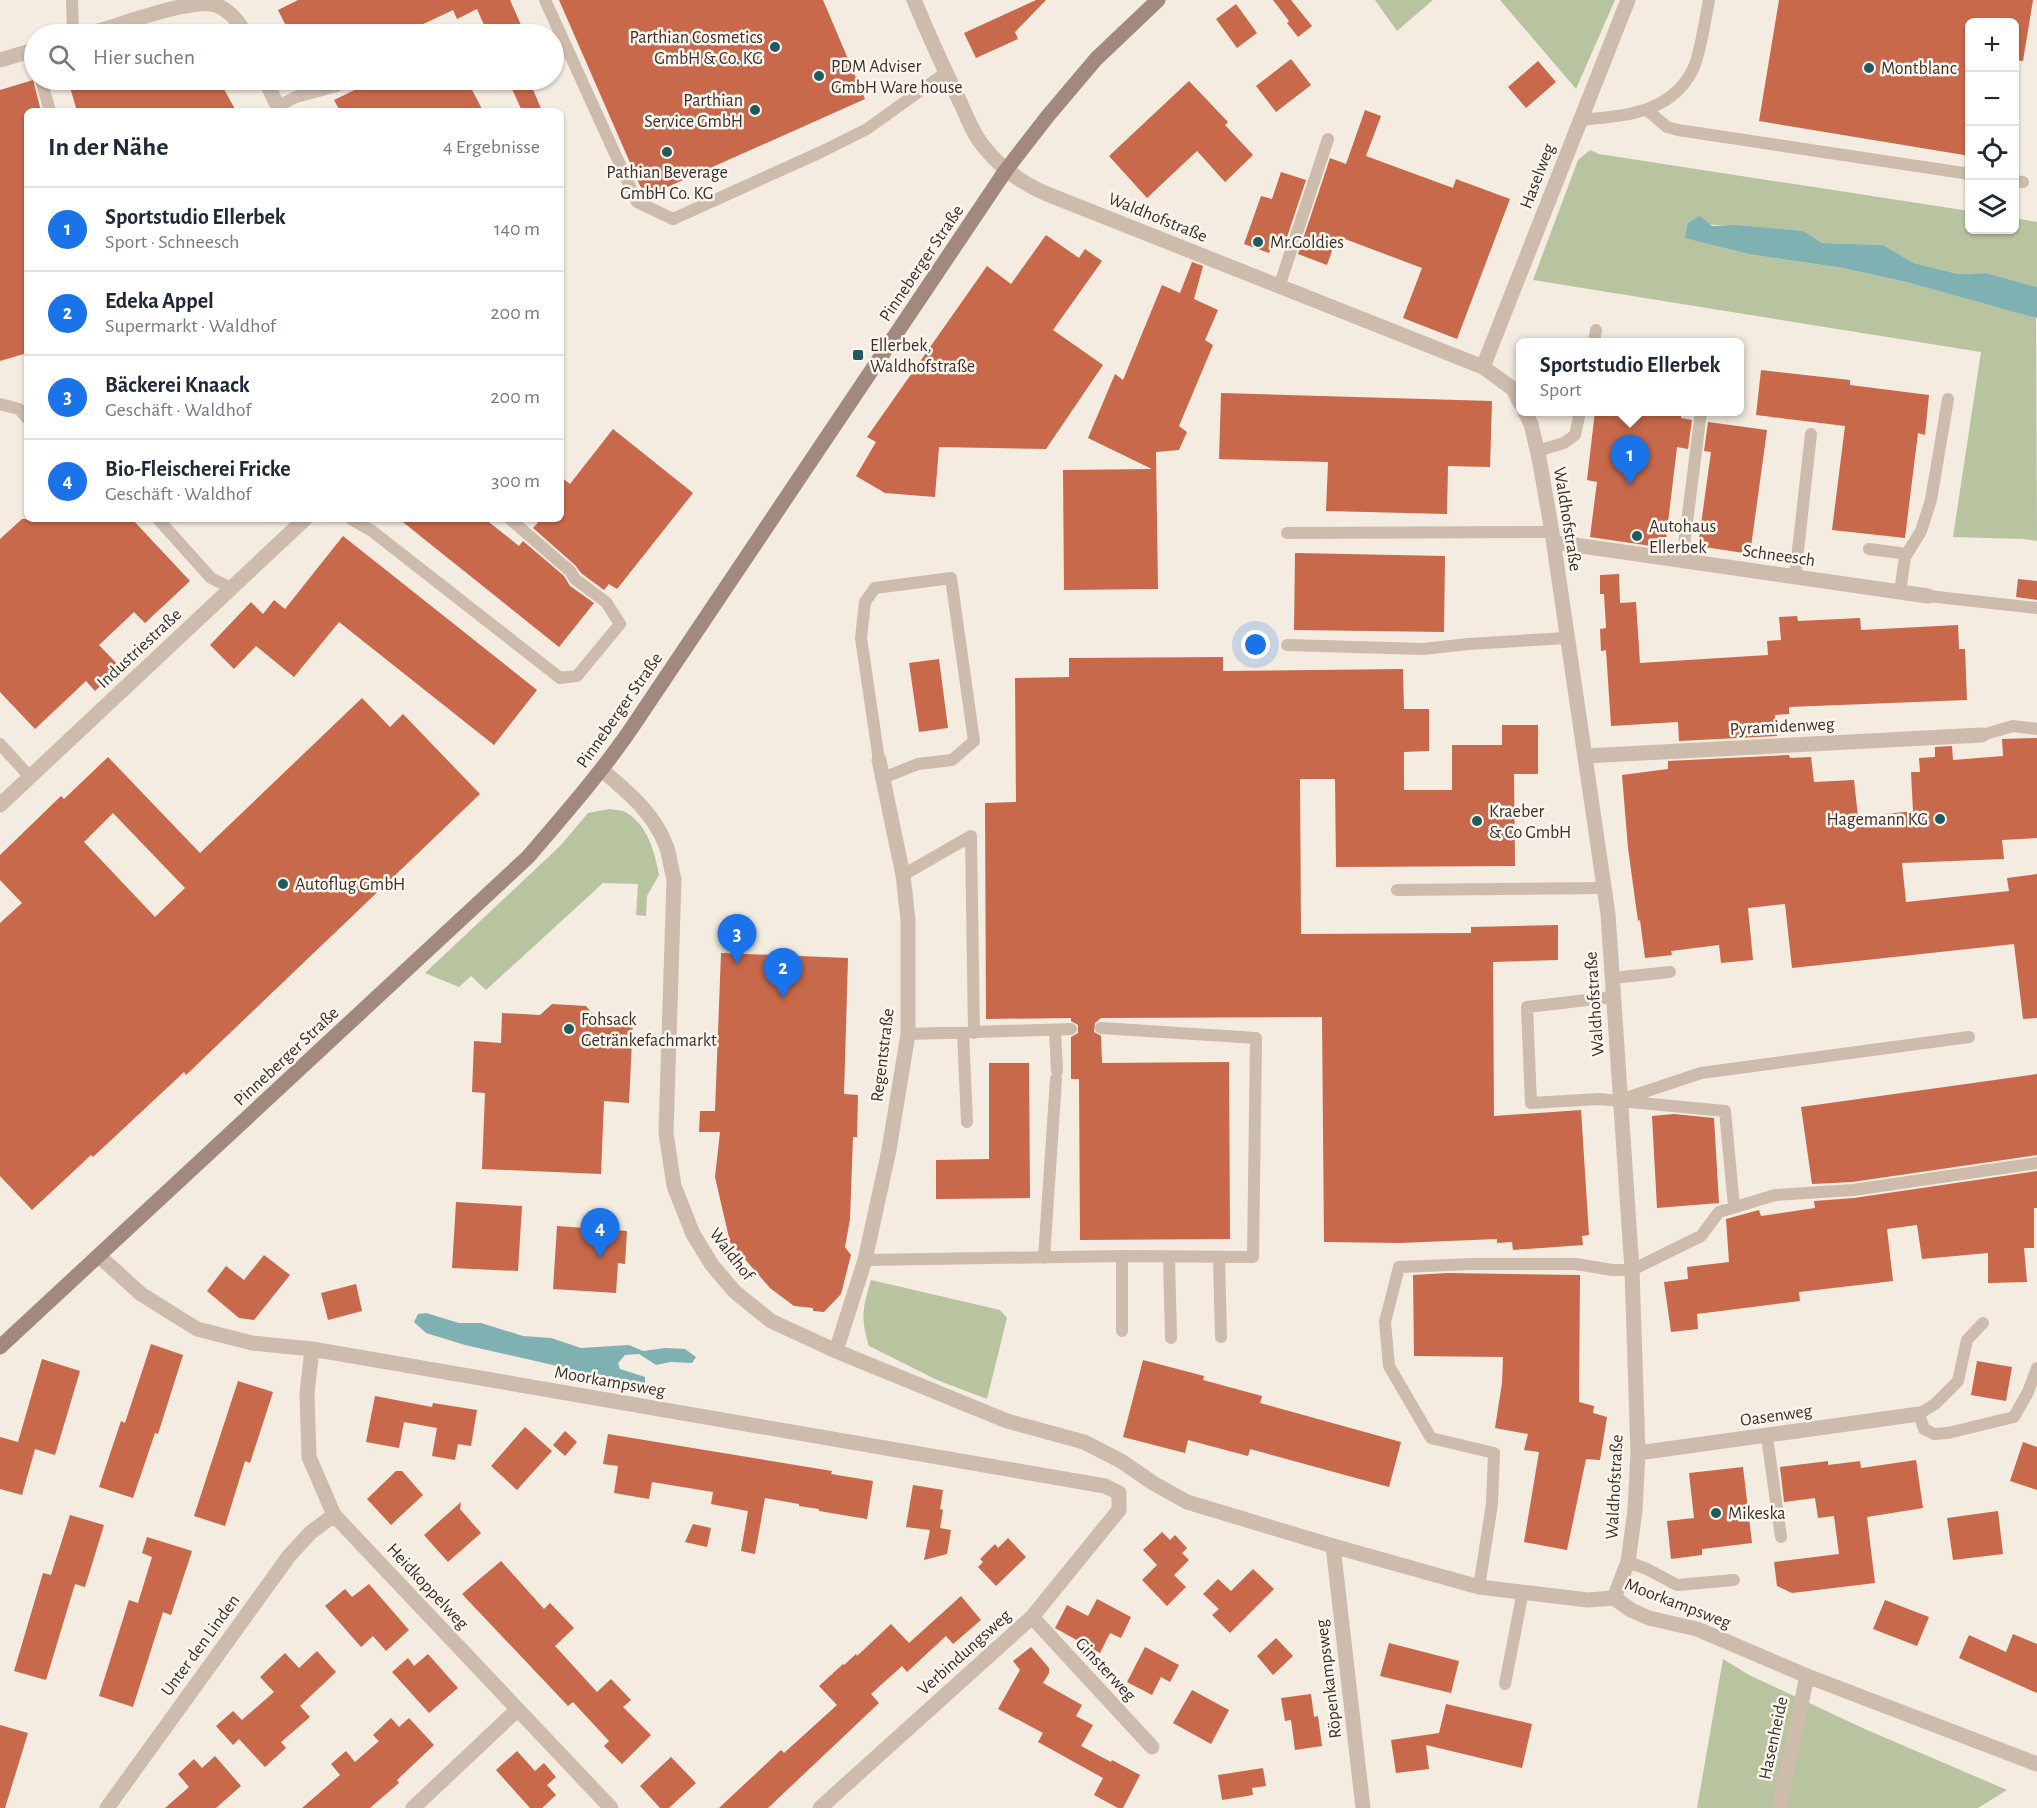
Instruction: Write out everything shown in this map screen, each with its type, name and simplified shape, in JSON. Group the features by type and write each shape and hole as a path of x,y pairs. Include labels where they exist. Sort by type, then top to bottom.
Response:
{"main road":[{"name":"Pinneberger Straße","path":"0,1347 528,857 602,770 638,719 1006,170 1096,59 1158,0"}],"street":[{"name":"Waldhofstraße","path":"914,0 945,73 976,135 1006,170 1036,189 1482,367 1513,389 1516,395"},
{"name":"Haselweg","path":"1482,367 1628,0"},
{"path":"118,24 182,3 213,4 230,14 238,24"},
{"path":"0,60 24,55"},
{"path":"270,90 279,108"},
{"name":"Waldhofstraße","path":"1527,416 1531,424 1537,451 1553,537 1608,914 1632,1270 1638,1453 1635,1510 1628,1562 1614,1599"},
{"name":"Industriestraße","path":"0,805 302,522"},
{"name":"Schneesch","path":"1553,537 1682,561 1928,596"},
{"name":"Pyramidenweg","path":"1585,756 1982,735"},
{"name":"Regentstraße","path":"836,1351 864,1260 889,1150 908,1034 908,920 903,875 879,759"},
{"name":"Waldhof","path":"602,770 633,796 655,824 667,848 674,879 666,1133 674,1186 693,1234 712,1265 735,1292 771,1321 836,1351 1007,1421 1084,1442 1121,1461 1153,1483 1187,1502"},
{"name":"Moorkampsweg","path":"99,1256 141,1294 196,1329 252,1343 312,1349 1105,1486 1119,1493 1119,1510"},
{"name":"Heidkoppelweg","path":"312,1349 307,1393 309,1457 334,1515 611,1808"},
{"name":"Oasenweg","path":"1638,1453 1767,1437 1919,1414"},
{"name":"Moorkampsweg","path":"1187,1502 1479,1587 1588,1600 1614,1599 1650,1618 1697,1629 1807,1676 2037,1764"},
{"name":"Verbindungsweg","path":"820,1808 1032,1617 1119,1510"},
{"name":"Unter den Linden","path":"106,1808 289,1556 310,1533 334,1515"},
{"name":"Röpenkampsweg","path":"1333,1546 1363,1808"},
{"name":"Ginsterweg","path":"1032,1617 1152,1747"},
{"name":"Hasenheide","path":"1779,1808 1807,1676"},
{"path":"413,1808 517,1710"}],"lane":[{"path":"72,0 73,24"},
{"path":"545,0 556,24"},
{"path":"1579,120 1632,115 1647,110 1674,95 1694,66 1709,0"},
{"path":"564,42 637,202 673,219 867,129 945,73"},
{"path":"44,90 49,108"},
{"path":"281,108 296,98 323,90"},
{"path":"1647,110 1667,127 1678,130 1965,173"},
{"path":"1279,286 1328,139"},
{"path":"1900,592 1905,557 1921,531 1931,500 1948,399"},
{"path":"0,404 19,409 24,415"},
{"path":"1537,451 1564,443 1575,435 1579,416"},
{"path":"1682,561 1700,416"},
{"path":"1795,577 1811,434"},
{"path":"161,522 211,578 231,588"},
{"path":"356,522 372,531 560,678 577,676 620,624 606,602 575,579 570,571 513,522"},
{"path":"1287,533 1553,537"},
{"path":"1869,549 1900,553 1905,557"},
{"path":"879,759 861,638 865,602 875,588 951,578 974,741 952,760 918,764 883,778"},
{"path":"1928,596 2037,608"},
{"path":"1287,645 1423,649 1566,638"},
{"path":"1982,735 2013,726 2037,729"},
{"path":"0,744 30,777"},
{"path":"903,875 971,836 967,1122"},
{"path":"1397,890 1603,888"},
{"path":"1612,978 1670,972"},
{"path":"1613,997 1527,1007 1530,1103 1599,1099 1725,1111 1734,1207"},
{"path":"864,1260 1122,1256 1253,1257 1256,1038 1101,1028"},
{"path":"908,1034 1071,1029"},
{"path":"1044,1258 1057,1075 1055,1030"},
{"path":"1619,1101 1701,1073 1969,1037"},
{"path":"1479,1587 1492,1504 1494,1453 1431,1438 1389,1366 1385,1322 1399,1267 1576,1264 1612,1270 1632,1270 1701,1236 1719,1212 1775,1195 1853,1190 2037,1163"},
{"path":"1122,1256 1122,1331"},
{"path":"1168,1257 1171,1338"},
{"path":"1219,1258 1221,1337"},
{"path":"1983,1323 1967,1341 1958,1381 1935,1404 1919,1414 1924,1429 1934,1434 1948,1433 2014,1417 2028,1392 2037,1368"},
{"path":"1767,1437 1781,1537"},
{"path":"1628,1562 1677,1585 1734,1580"},
{"path":"1505,1684 1523,1591"}],"green space":[{"path":"1375,0 1433,0 1397,31"},
{"path":"1500,0 1615,0 1576,89"},
{"path":"1590,150 1599,154 1965,210 1965,234 2019,234 2019,219 2037,222 2037,287 1986,273 1958,274 1914,263 1883,245 1822,243 1804,231 1688,223 1754,255 1843,268 1910,283 2036,317 2037,541 1953,537 1981,352 1533,280 1578,160"},
{"path":"609,809 623,811 634,818 653,849 659,875 647,896 646,916 636,915 638,884 603,883 486,990 471,976 459,987 425,973 561,845 588,813"},
{"path":"871,1280 1000,1310 1007,1318 987,1399 937,1380 869,1346 864,1328 864,1313"},
{"path":"1723,1659 1749,1675 1867,1730 2007,1790 1978,1808 1697,1808"}],"water":[{"path":"1700,216 1712,226 1735,225 1804,231 1822,243 1883,245 1914,263 1958,274 1986,273 2037,287 2037,318 1910,283 1843,268 1754,255 1685,238 1688,223"},
{"path":"426,1313 459,1323 481,1323 523,1336 551,1338 581,1348 629,1345 643,1351 665,1348 685,1349 696,1357 692,1363 670,1362 656,1365 639,1354 625,1355 618,1363 620,1369 645,1377 645,1386 465,1345 426,1333 414,1322 418,1314"}],"building":[{"path":"298,0 510,0 521,24 484,24 477,9 457,19 453,10 423,24 285,24 278,10"},
{"path":"559,0 823,0 865,99 645,197"},
{"path":"1036,0 1046,0 1015,32 1018,39 976,58 964,33"},
{"path":"1273,0 1291,0 1312,26 1298,37"},
{"name":"Montblanc","path":"1779,0 2033,0 2023,61 2019,61 2019,18 1965,18 1965,155 1759,121"},
{"path":"1236,4 1257,33 1237,48 1216,19"},
{"path":"1291,59 1311,85 1276,112 1256,86"},
{"path":"1538,61 1556,82 1526,108 1508,87"},
{"path":"1189,81 1228,122 1225,125 1253,155 1225,182 1197,151 1147,198 1109,156"},
{"path":"24,83 24,90 36,90 40,108 24,108 24,354 0,361 0,90"},
{"path":"71,90 224,90 234,108 76,108"},
{"path":"354,90 472,90 481,108 338,108 334,100"},
{"path":"513,90 533,90 541,108 521,108"},
{"path":"1365,110 1381,116 1366,156 1453,188 1456,179 1510,199 1457,339 1403,318 1422,268 1337,236 1327,265 1298,254 1330,158 1346,164"},
{"path":"1281,172 1306,180 1283,249 1272,245 1269,253 1244,244 1261,196 1272,199"},
{"path":"1046,235 1079,258 1085,249 1102,261 1053,330 1103,365 1046,449 939,447 935,497 885,493 856,476 876,442 867,437 987,266 1011,284"},
{"path":"1192,262 1203,266 1194,299 1218,310 1205,340 1213,345 1179,426 1187,432 1179,450 1156,452 1158,589 1064,590 1063,470 1152,469 1088,438 1115,374 1123,380 1162,285 1180,293"},
{"path":"1761,370 1850,380 1850,385 1929,395 1925,435 1918,433 1905,538 1832,530 1845,426 1756,415"},
{"path":"1221,393 1492,401 1490,467 1448,466 1447,514 1326,511 1328,462 1219,459"},
{"path":"1594,416 1681,416 1681,418 1692,420 1688,449 1677,447 1665,548 1590,537 1597,482 1587,480"},
{"path":"1708,422 1767,430 1750,554 1698,546 1711,452 1704,451"},
{"path":"613,429 693,493 617,589 609,584 604,590 581,573 533,528 538,522 564,522 564,479 570,484"},
{"path":"22,519 24,522 135,522 190,581 145,623 134,612 99,645 120,667 95,691 86,681 35,729 0,692 0,539"},
{"path":"403,522 489,522 519,546 523,541 564,576 570,586 594,603 559,647"},
{"path":"343,536 537,690 494,745 339,622 294,677 256,646 234,669 210,645 251,602 263,614 274,600 285,609"},
{"path":"1295,553 1445,556 1444,632 1294,630"},
{"path":"1619,574 1620,603 1636,602 1640,663 1768,655 1767,641 1781,640 1779,617 1797,616 1798,621 1860,618 1861,630 1958,625 1959,649 1965,649 1967,700 1789,707 1789,714 1775,715 1777,736 1679,741 1678,722 1611,726 1606,650 1601,651 1600,629 1606,628 1604,594 1600,594 1600,575"},
{"path":"2018,579 2037,581 2037,600 2016,597"},
{"path":"1223,657 1223,671 1403,669 1404,709 1429,709 1429,751 1404,752 1404,790 1452,790 1452,745 1502,745 1502,725 1538,725 1538,774 1514,774 1515,866 1336,867 1335,779 1300,779 1301,934 1471,933 1471,927 1558,925 1558,960 1493,962 1494,1116 1581,1110 1589,1235 1582,1236 1583,1245 1513,1250 1512,1242 1497,1243 1497,1239 1399,1243 1324,1242 1322,1017 1101,1018 1095,1023 1094,1032 1101,1036 1102,1063 1229,1062 1230,1239 1080,1240 1079,1079 1071,1079 1071,1037 1078,1033 1078,1025 1071,1021 1071,1018 986,1019 985,803 1016,802 1015,678 1069,677 1069,658"},
{"path":"939,659 948,728 919,732 909,663"},
{"name":"Autoflug GmbH","path":"362,698 390,727 403,714 480,794 186,1075 184,1072 32,1210 0,1176 0,923 22,903 0,880 0,855 61,796 64,799 108,757 200,853","holes":["113,813 185,888 155,917 84,842"]},
{"path":"2037,738 2037,838 2002,840 2004,859 1902,863 1906,902 2009,891 2007,878 2037,874 2037,1018 2023,1019 2014,944 1792,968 1785,904 1748,908 1753,960 1721,963 1719,945 1671,951 1672,955 1645,958 1628,848 1622,775 1668,769 1668,761 1789,755 1790,758 1811,757 1814,782 1854,780 1858,817 1913,811 1911,772 1920,772 1919,758 1935,757 1935,747 1952,746 1953,760 2003,756 2002,739"},
{"path":"721,953 848,958 844,1094 858,1095 857,1137 853,1137 850,1219 845,1247 851,1255 841,1294 824,1312 794,1306 770,1288 730,1242 715,1177 720,1132 699,1132 700,1111 715,1111"},
{"path":"552,1004 586,1006 596,1018 633,1020 629,1103 604,1101 601,1174 482,1169 485,1093 472,1092 474,1041 501,1043 502,1013 540,1015"},
{"path":"989,1063 1029,1063 1030,1198 936,1199 936,1160 989,1159"},
{"path":"2037,1074 2037,1155 1852,1182 1812,1184 1801,1107"},
{"path":"1674,1114 1714,1118 1719,1203 1657,1208 1652,1116"},
{"path":"2037,1171 2034,1248 2024,1248 2027,1282 1988,1283 1988,1253 1922,1259 1917,1225 1887,1229 1893,1281 1799,1292 1800,1301 1697,1314 1698,1329 1671,1332 1664,1282 1688,1279 1687,1267 1729,1262 1726,1219 1759,1210 1761,1216 1815,1208 1814,1201 1854,1198"},
{"path":"456,1202 522,1206 518,1271 452,1268"},
{"path":"557,1226 627,1231 625,1264 618,1263 616,1293 553,1289"},
{"path":"264,1255 290,1275 254,1320 239,1318 207,1291 226,1266 244,1280"},
{"path":"1448,1273 1580,1275 1579,1402 1594,1406 1593,1413 1607,1417 1600,1460 1586,1459 1567,1550 1524,1542 1539,1452 1524,1450 1528,1434 1495,1428 1502,1383 1503,1357 1414,1356 1413,1275"},
{"path":"356,1284 362,1311 328,1320 321,1293"},
{"path":"151,1344 183,1355 158,1434 155,1433 133,1498 99,1487 121,1421 125,1423"},
{"path":"42,1359 80,1371 55,1455 35,1449 22,1495 0,1489 0,1437 18,1442"},
{"path":"1143,1360 1204,1376 1203,1380 1262,1396 1260,1403 1401,1442 1389,1487 1250,1449 1248,1456 1188,1440 1185,1453 1123,1437"},
{"path":"1977,1361 2012,1367 2006,1401 1971,1395"},
{"path":"238,1381 273,1392 250,1463 245,1461 225,1526 194,1516"},
{"path":"375,1396 432,1407 433,1403 477,1410 471,1446 458,1444 455,1460 432,1456 437,1428 404,1422 399,1448 366,1442"},
{"path":"525,1427 552,1451 517,1490 491,1466"},
{"path":"565,1431 577,1442 565,1456 553,1445"},
{"path":"608,1434 832,1471 831,1474 873,1481 867,1519 819,1511 819,1509 799,1506 799,1504 765,1498 755,1554 741,1551 748,1511 711,1504 713,1492 652,1482 649,1499 614,1493 618,1466 603,1464"},
{"path":"2023,1442 2037,1447 2037,1490 2010,1481"},
{"path":"1916,1460 1923,1508 1867,1517 1875,1583 1792,1593 1777,1586 1774,1562 1839,1554 1834,1516 1818,1518 1815,1498 1784,1502 1780,1467 1828,1461 1828,1465 1860,1461 1861,1468"},
{"path":"1743,1467 1752,1543 1702,1549 1702,1555 1671,1559 1667,1521 1694,1518 1689,1473"},
{"path":"396,1471 402,1471 423,1495 391,1525 367,1499"},
{"path":"913,1485 943,1490 940,1528 951,1530 947,1554 924,1560 930,1530 906,1527"},
{"path":"461,1502 460,1509 481,1533 448,1562 424,1535"},
{"path":"1998,1511 2003,1554 1953,1560 1947,1518"},
{"path":"70,1515 104,1525 85,1587 75,1584 46,1680 14,1671 43,1573 51,1575"},
{"path":"693,1524 711,1528 707,1547 685,1542"},
{"path":"1162,1532 1170,1540 1175,1535 1187,1548 1182,1553 1189,1560 1174,1575 1186,1587 1167,1606 1142,1580 1157,1565 1143,1550"},
{"path":"147,1537 192,1551 171,1615 163,1612 133,1707 99,1696 129,1600 138,1603 152,1557 142,1553"},
{"path":"1008,1538 1026,1557 996,1586 978,1567 983,1562 980,1559 995,1544 998,1548"},
{"path":"501,1561 544,1609 550,1603 574,1628 555,1646 597,1692 611,1679 631,1700 623,1707 651,1735 622,1764 604,1746 609,1741 573,1702 568,1706 462,1594"},
{"path":"1253,1569 1274,1589 1230,1633 1212,1615 1219,1609 1203,1594 1218,1579 1231,1591"},
{"path":"369,1584 409,1630 386,1651 373,1636 361,1647 325,1606 345,1589 352,1597"},
{"path":"961,1596 981,1620 953,1644 946,1636 907,1672 902,1666 871,1694 879,1703 768,1808 719,1808 781,1750 784,1753 837,1705 819,1686 843,1664 856,1654 857,1656 891,1624 909,1643"},
{"path":"1097,1599 1131,1617 1121,1638 1110,1633 1100,1653 1055,1628 1067,1605 1088,1616"},
{"path":"1885,1600 1929,1617 1917,1646 1873,1629"},
{"path":"2013,1634 2037,1644 2037,1693 1959,1658 1969,1635 2006,1652"},
{"path":"1276,1638 1293,1656 1273,1675 1257,1656"},
{"path":"1389,1643 1459,1661 1451,1693 1380,1676"},
{"path":"1031,1647 1049,1668 1049,1673 1043,1683 1082,1705 1076,1716 1093,1725 1081,1746 1140,1775 1123,1808 1118,1808 1094,1795 1103,1778 1038,1742 1043,1733 998,1709 1020,1670 1013,1661"},
{"path":"1145,1647 1179,1665 1170,1682 1161,1677 1152,1695 1127,1682"},
{"path":"317,1651 336,1672 300,1706 310,1717 281,1742 286,1748 265,1767 239,1739 233,1745 216,1726 233,1711 242,1720 274,1692 260,1677 285,1653 299,1668"},
{"path":"428,1654 458,1688 429,1713 392,1672 408,1658 414,1666"},
{"path":"1192,1690 1229,1710 1211,1744 1173,1723"},
{"path":"1311,1694 1314,1717 1318,1716 1322,1746 1295,1750 1291,1720 1285,1721 1281,1698"},
{"path":"1446,1704 1532,1724 1522,1768 1426,1745 1429,1769 1396,1773 1391,1740 1439,1733"},
{"path":"391,1718 399,1727 409,1718 434,1745 397,1780 399,1783 370,1808 302,1808 340,1775 331,1764 346,1751 355,1762 379,1741 373,1735"},
{"path":"0,1725 28,1733 5,1808 0,1808"},
{"path":"517,1751 535,1771 544,1763 556,1777 547,1785 556,1795 542,1808 530,1808 496,1770"},
{"path":"215,1756 241,1786 216,1808 165,1808 189,1787 178,1774 194,1759 202,1768"},
{"path":"671,1757 696,1783 669,1808 660,1808 640,1786"},
{"path":"1263,1768 1266,1786 1252,1788 1253,1795 1222,1800 1218,1775"}],"place":[{"name":"Parthian Cosmetics GmbH & Co. KG","path":"775,47"},
{"name":"Montblanc","path":"1869,68"},
{"name":"PDM Adviser GmbH Ware house","path":"819,76"},
{"name":"Parthian Service GmbH","path":"755,110"},
{"name":"Pathian Beverage GmbH Co. KG","path":"667,152"},
{"name":"Mr.Goldies","path":"1258,242"},
{"name":"Ellerbek, Waldhofstraße","path":"858,355"},
{"name":"Sportstudio Ellerbek","path":"1630,485"},
{"name":"Autohaus Ellerbek","path":"1637,536"},
{"name":"Hagemann KG","path":"1940,819"},
{"name":"Kraeber & Co GmbH","path":"1477,821"},
{"name":"Autoflug GmbH","path":"283,884"},
{"name":"Bäckerei Knaack","path":"737,964"},
{"name":"Edeka Appel","path":"783,998"},
{"name":"Fohsack Getränkefachmarkt","path":"569,1029"},
{"name":"Bio-Fleischerei Fricke","path":"600,1258"},
{"name":"Mikeska","path":"1716,1513"}]}
